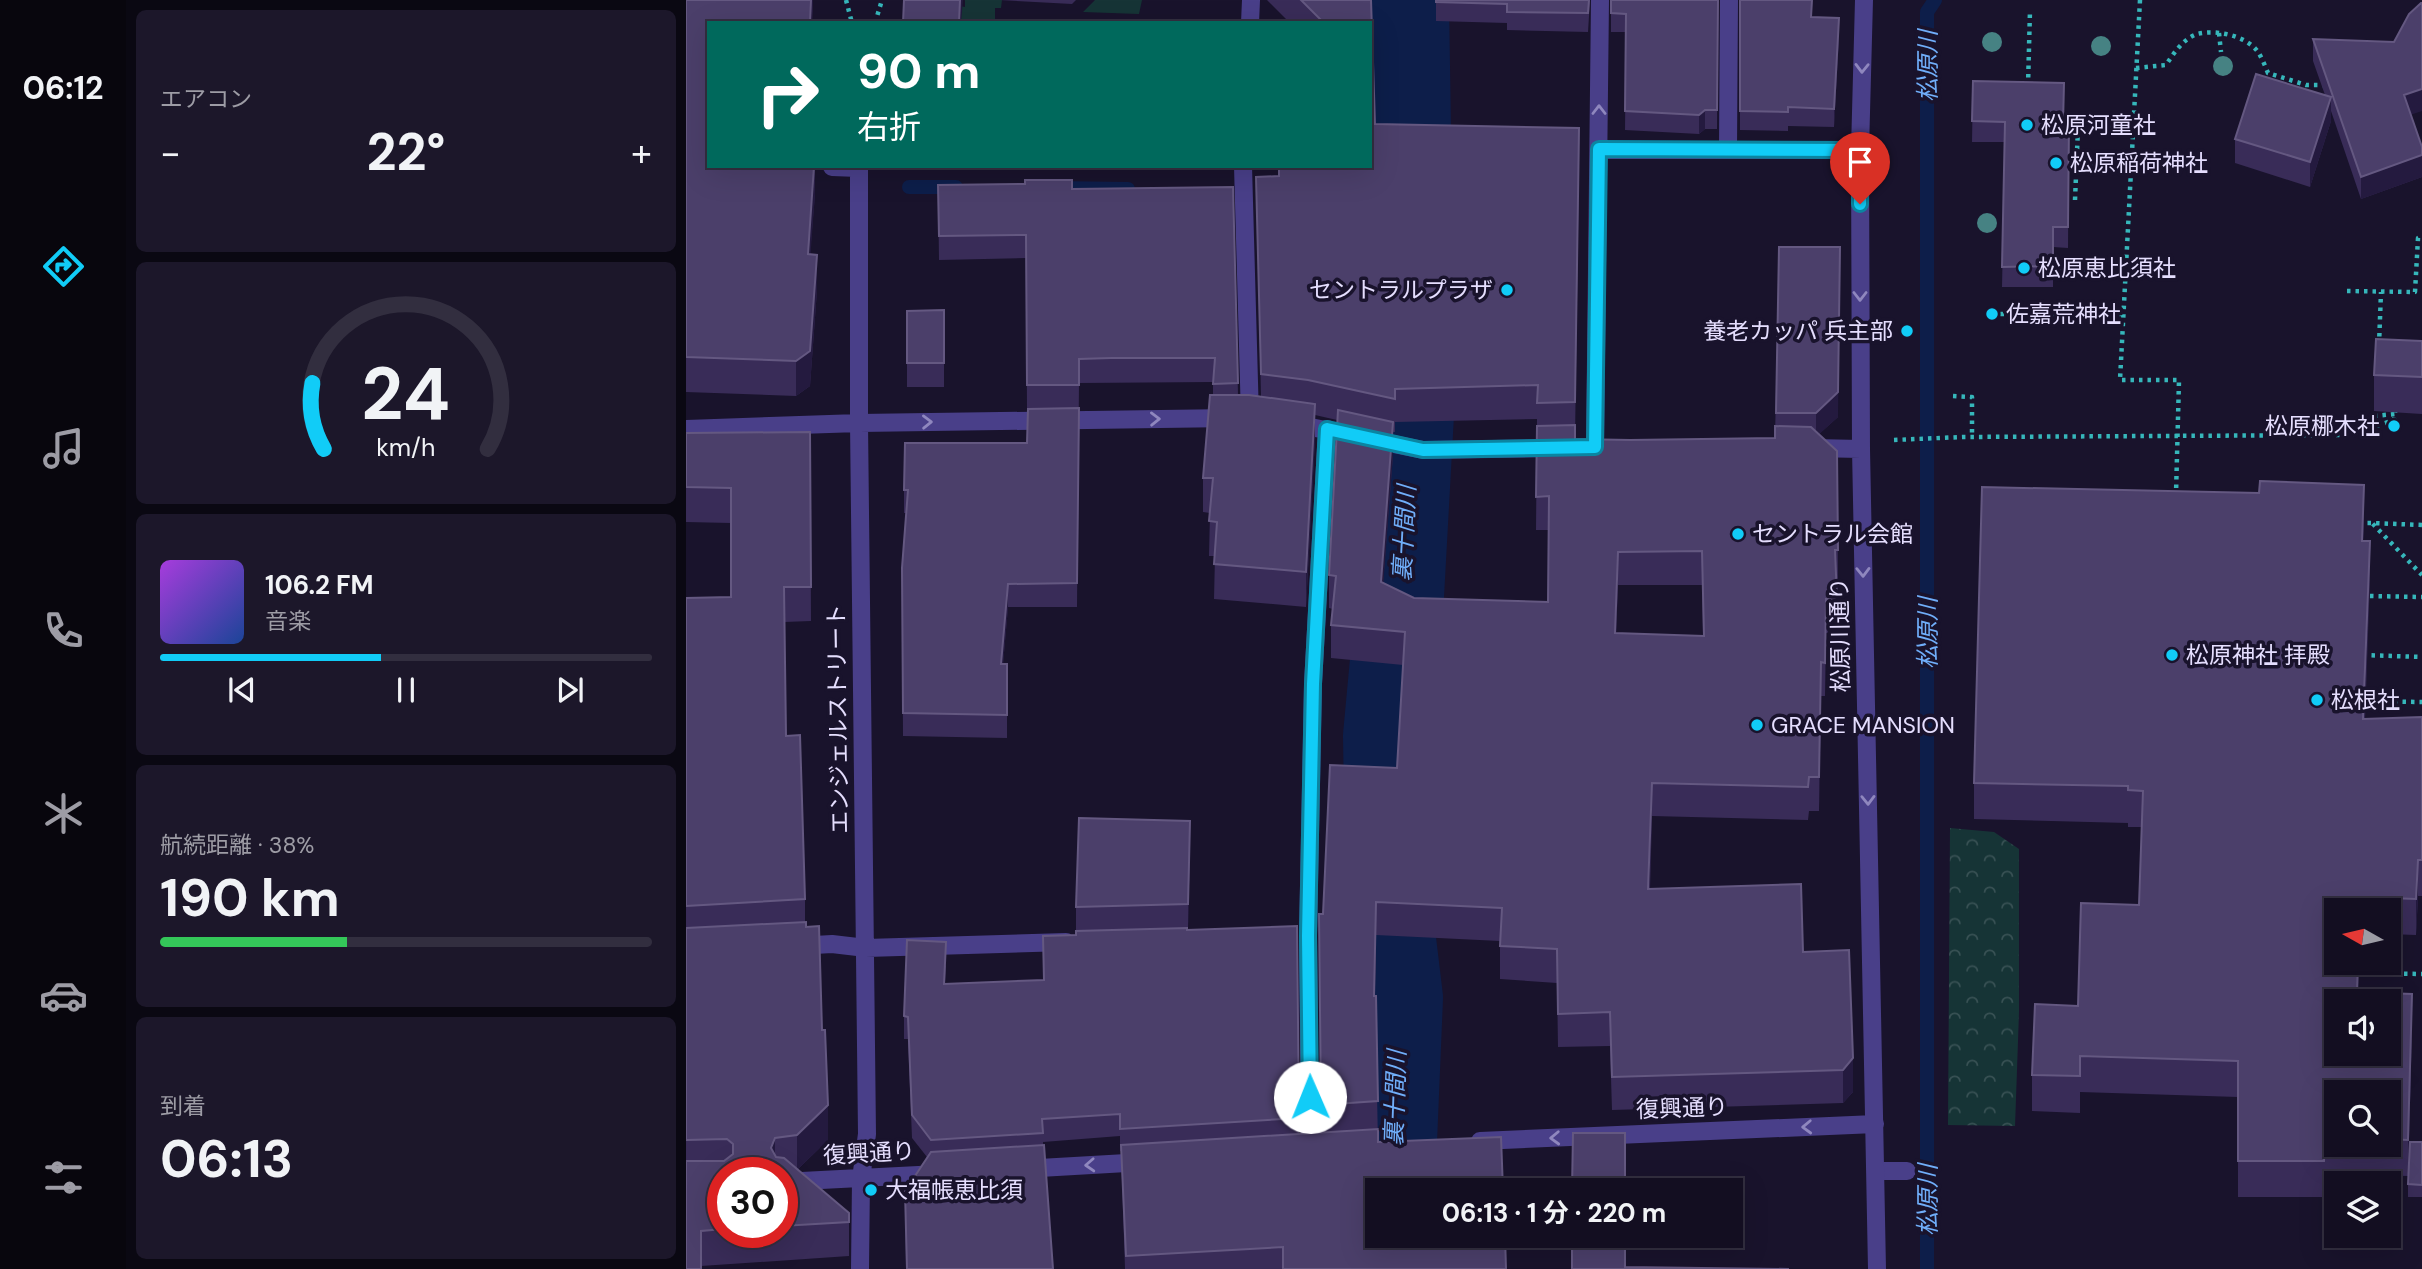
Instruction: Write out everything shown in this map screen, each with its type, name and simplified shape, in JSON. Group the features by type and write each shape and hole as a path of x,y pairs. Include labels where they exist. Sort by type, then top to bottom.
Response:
{"street":[{"path":"1250,21 1251,0"},
{"path":"686,429 859,423 1250,418 1327,429 1423,450 1602,447 1600,0"},
{"path":"1728,150 1729,0"},
{"name":"松原川通り","path":"1864,0 1860,150 1861,449 1877,1269"},
{"path":"1599,149 1860,150"},
{"name":"エンジェルストリート","path":"859,168 859,423 867,1134 861,1179 860,1269"},
{"path":"1243,171 1250,418"},
{"path":"1310,1151 1301,936 1327,429"},
{"path":"1791,448 1861,449"},
{"path":"779,947 832,944 866,948 1086,942"},
{"name":"復興通り","path":"1463,1141 1875,1125"},
{"path":"1010,1170 1160,1161"},
{"path":"1876,1171 1907,1171"},
{"name":"復興通り","path":"798,1181 956,1173"}],"path":[{"path":"846,0 851,21"},
{"path":"876,21 882,0"},
{"path":"2140,0 2120,380 2179,380 2175,504"},
{"path":"2027,90 2031,10"},
{"path":"2136,68 2166,65 2179,46 2197,34 2219,33 2241,38 2258,51 2268,73 2306,85 2332,85"},
{"path":"2219,33 2221,52"},
{"path":"2054,128 2132,128"},
{"path":"2075,200 2078,128"},
{"path":"2056,163 2130,166"},
{"path":"2347,291 2415,292 2418,238 2422,236"},
{"path":"2043,269 2125,270"},
{"path":"2379,355 2381,292"},
{"path":"1992,314 2123,314"},
{"path":"1953,396 1972,397 1972,437"},
{"path":"2387,405 2404,406"},
{"path":"2395,420 2396,405"},
{"path":"2374,416 2395,420"},
{"path":"1902,439 2350,435 2395,420"},
{"path":"2347,523 2422,525"},
{"path":"2372,523 2422,575"},
{"path":"2370,596 2422,597"},
{"path":"2354,654 2422,657"},
{"path":"2353,701 2422,702"},
{"path":"2401,974 2422,974"}],"green space":[{"path":"965,0 1002,0 1001,8 995,8 995,21 954,21 955,5 965,7"},
{"path":"1095,0 1142,0 1139,14 1083,12"},
{"path":"1950,828 1994,832 2019,849 2019,1012 2015,1126 1948,1125"}],"building":[{"path":"686,0 811,0 810,21 707,21 707,168 814,168 808,254 817,255 810,351 796,361 686,357"},
{"path":"904,0 960,0 959,21 903,21"},
{"path":"1301,0 1371,0 1372,21 1322,21"},
{"path":"1436,0 1589,0 1588,13 1507,12 1507,4"},
{"path":"1611,0 1718,0 1717,110 1705,110 1699,115 1625,111 1626,14 1611,13"},
{"path":"1740,0 1812,0 1811,17 1839,18 1834,109 1788,107 1788,112 1740,111"},
{"path":"2421,3 2422,89 2404,95 2422,147 2422,155 2361,177 2313,39 2394,42 2409,14"},
{"path":"1372,31 1375,124 1579,128 1575,402 1537,403 1538,385 1395,389 1395,399 1308,380 1261,374 1256,177 1279,176 1279,168 1372,168"},
{"path":"2256,74 2331,97 2310,162 2235,139"},
{"path":"1973,81 2064,83 2063,124 2069,123 2068,227 2053,227 2053,266 2002,267 2005,122 1972,121"},
{"path":"1025,180 1072,180 1072,189 1233,187 1238,383 1213,384 1215,358 1111,358 1079,359 1079,385 1027,385 1026,235 939,236 938,185 1025,184"},
{"path":"1779,247 1840,247 1838,392 1816,413 1776,413"},
{"path":"944,310 944,363 907,363 907,311"},
{"path":"2376,339 2422,341 2422,377 2374,375"},
{"path":"1210,395 1249,395 1315,404 1306,572 1214,564 1217,522 1209,521 1213,478 1203,478"},
{"path":"1079,408 1077,583 1008,584 1001,664 1007,664 1007,715 903,713 902,568 908,490 904,490 905,443 1027,443 1028,409"},
{"path":"1338,410 1393,422 1381,582 1414,598 1548,602 1549,496 1536,497 1537,426 1575,425 1575,439 1630,440 1775,438 1775,426 1811,427 1837,451 1837,599 1826,599 1825,663 1821,662 1819,777 1809,777 1808,787 1652,783 1648,889 1801,884 1803,952 1849,950 1853,1058 1843,1070 1612,1077 1610,1012 1558,1014 1557,949 1500,946 1502,908 1376,902 1374,996 1378,1101 1321,1105 1319,914 1323,914 1330,765 1397,768 1405,632 1331,625 1336,576 1329,575","holes":["1702,551 1704,636 1615,633 1618,552"]},
{"path":"810,432 811,587 784,587 786,736 800,735 805,899 686,906 686,598 731,597 731,488 686,487 686,433"},
{"path":"2260,481 2364,485 2362,541 2370,541 2363,719 2422,717 2422,860 2418,860 2416,899 2324,898 2324,975 2358,975 2357,989 2324,989 2324,1066 2401,1066 2401,994 2412,994 2408,1140 2401,1140 2401,1080 2324,1080 2324,1161 2238,1161 2238,1061 2080,1056 2080,1076 2032,1075 2035,1004 2078,1006 2081,903 2139,905 2143,791 2128,790 2128,786 1974,783 1982,487 2259,493"},
{"path":"1079,818 1190,821 1188,904 1076,907"},
{"path":"806,922 806,927 819,926 822,1030 825,1030 828,1105 797,1135 775,1138 771,1148 776,1157 729,1157 733,1154 733,1144 727,1139 686,1140 686,928"},
{"path":"1297,926 1299,1118 1120,1129 1120,1114 1042,1119 1043,1133 931,1140 912,1115 908,1017 904,1016 907,940 946,942 944,984 1044,980 1043,936 1076,935 1076,931"},
{"path":"1378,1129 1378,1142 1501,1137 1503,1178 1365,1178 1365,1248 1505,1248 1506,1269 1283,1269 1283,1247 1126,1256 1121,1145"},
{"path":"1573,1133 1625,1133 1625,1178 1572,1178"},
{"path":"2410,1142 2422,1142 2422,1185 2408,1184"},
{"path":"1044,1145 1053,1269 907,1269 905,1191 931,1152"},
{"path":"686,1161 707,1161 707,1230 701,1231 701,1269 686,1269"},
{"path":"798,1170 849,1213 849,1222 798,1225"},
{"path":"1572,1248 1625,1248 1625,1267 1789,1269 1572,1269"}],"waterway":[{"name":"裏十間川","path":"1392,1178 1399,998 1390,923 1387,736 1400,596 1411,396 1405,0"},
{"name":"松原川","path":"1927,1269 1927,12 1935,0"},
{"path":"909,187 956,187"},
{"path":"1053,188 1128,189"}],"place":[{"name":"松原河童社","path":"2027,125"},
{"name":"松原稲荷神社","path":"2056,163"},
{"name":"松原恵比須社","path":"2024,268"},
{"name":"セントラルプラザ","path":"1507,290"},
{"name":"佐嘉荒神社","path":"1992,314"},
{"name":"養老カッパ 兵主部","path":"1907,331"},
{"name":"松原梛木社","path":"2394,426"},
{"name":"セントラル会館","path":"1738,534"},
{"name":"松原神社 拝殿","path":"2172,655"},
{"name":"松根社","path":"2317,700"},
{"name":"GRACE MANSION","path":"1757,725"},
{"name":"大福帳恵比須","path":"871,1190"}],"route":[{"path":"1310,1097 1308,936 1313,684 1327,429 1423,450 1595,447 1599,149 1860,150 1860,204"}]}
